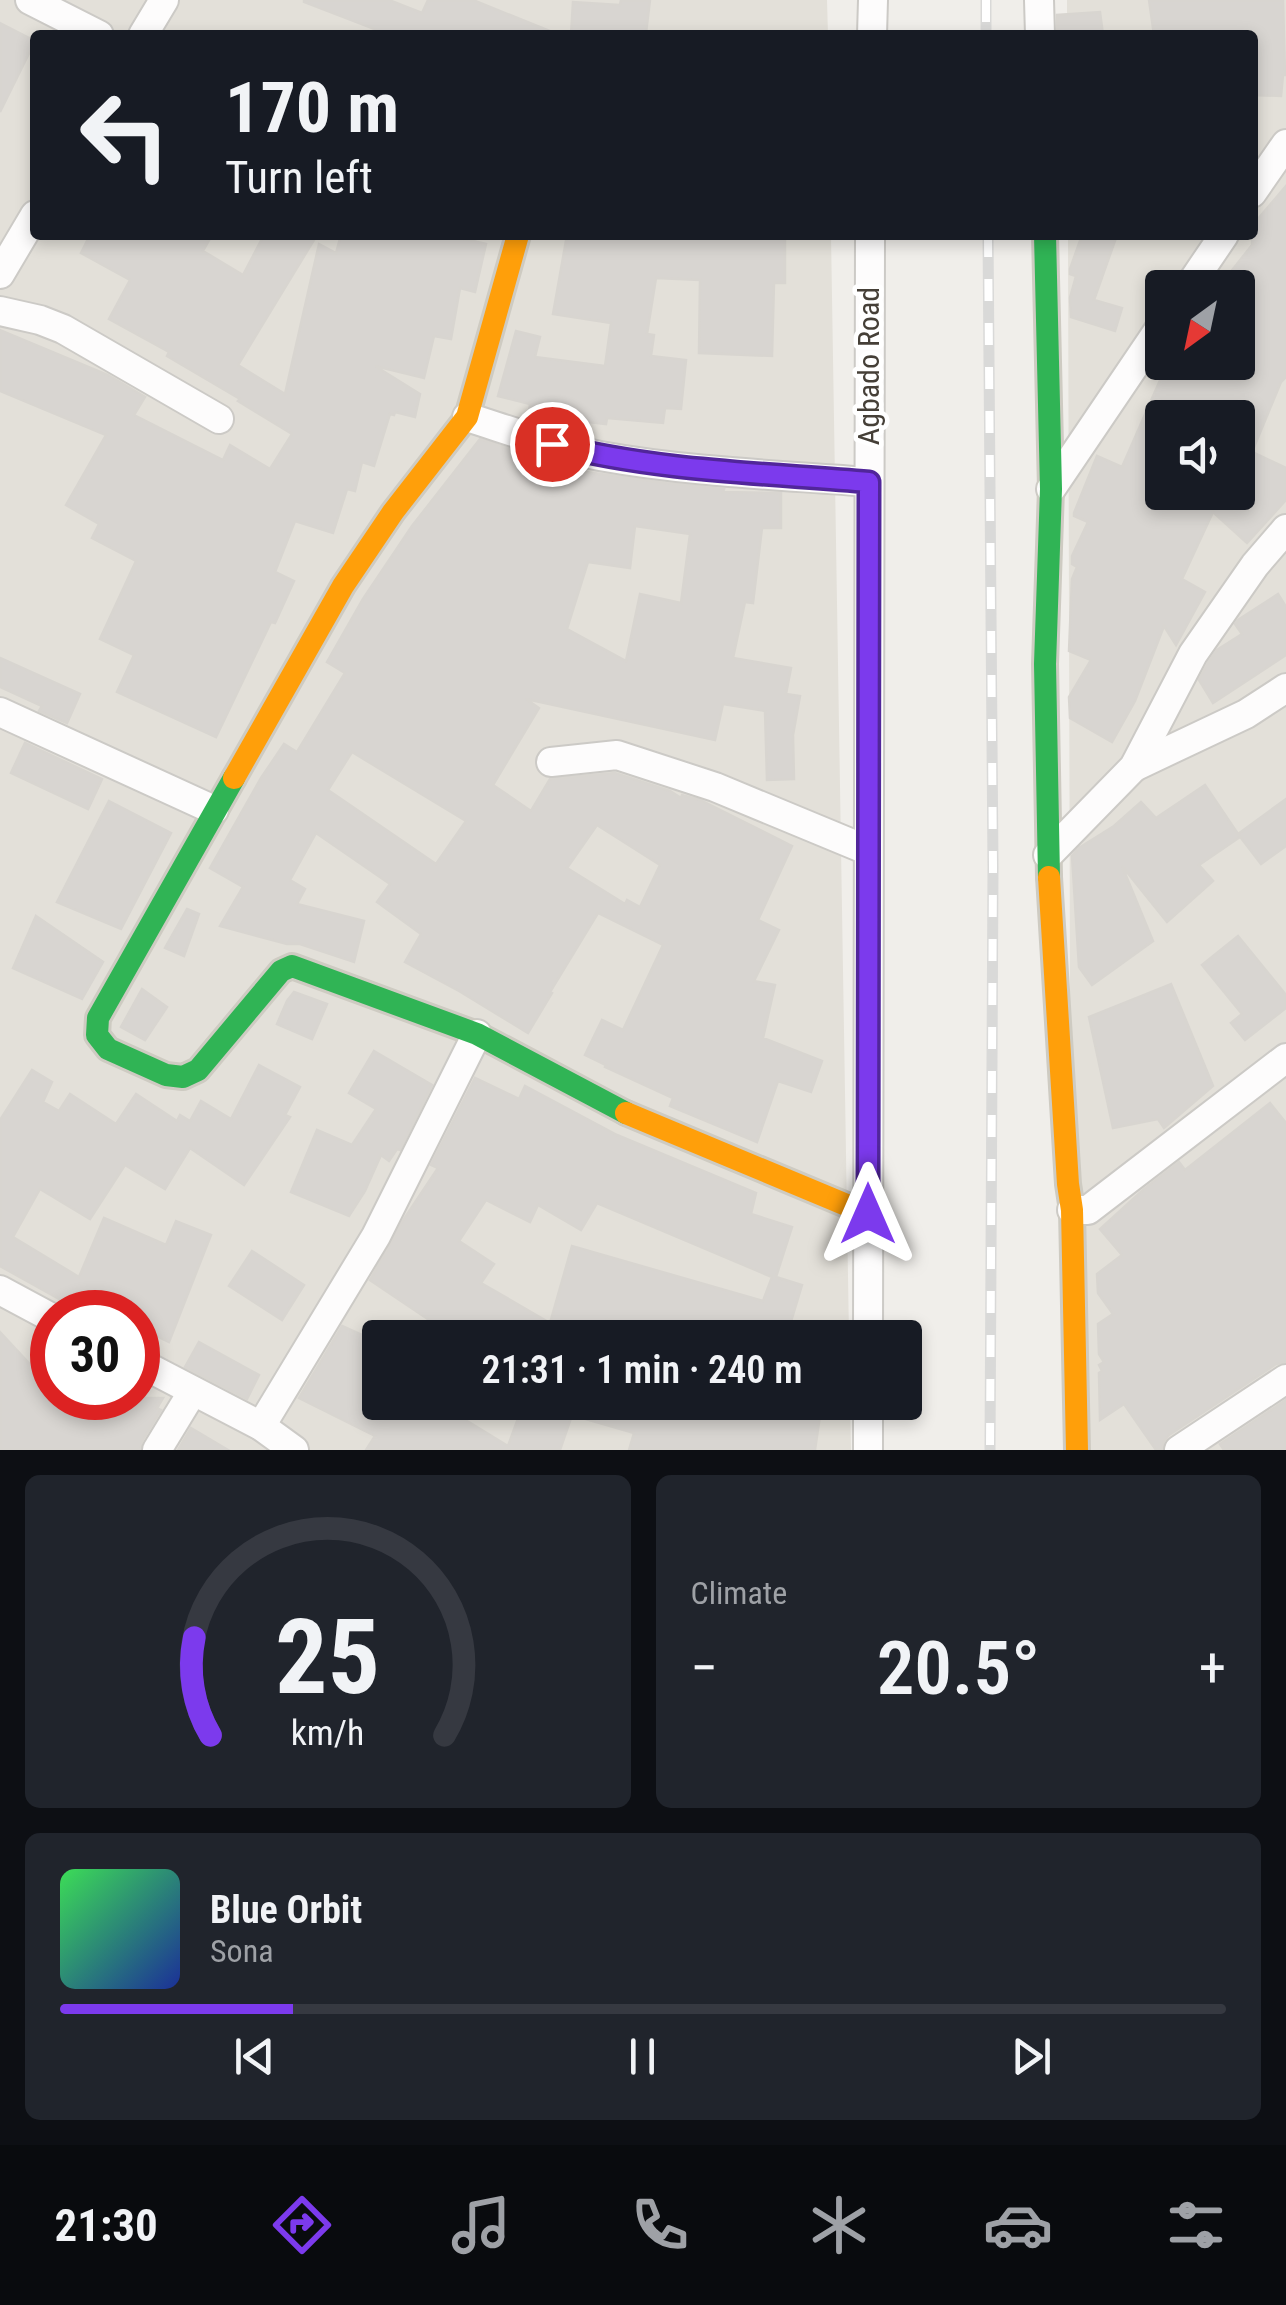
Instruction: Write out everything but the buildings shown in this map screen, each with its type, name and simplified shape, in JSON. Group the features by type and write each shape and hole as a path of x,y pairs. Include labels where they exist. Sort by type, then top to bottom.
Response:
{"street":[{"path":"30,0 90,30"},
{"path":"145,30 164,0"},
{"path":"872,30 873,0"},
{"path":"1039,0 1040,30"},
{"path":"1258,184 1286,144"},
{"path":"0,274 30,223"},
{"path":"517,240 467,417 343,586 98,1018 97,1035 108,1050 166,1075 183,1076 198,1070 281,971 292,966 477,1034 626,1113 868,1214"},
{"name":"Agbado Road","path":"868,1320 870,240"},
{"path":"1045,240 1050,488 1045,664 1048,855 1072,1210 1076,1450"},
{"path":"1200,270 1221,240"},
{"path":"0,312 63,329 219,419"},
{"path":"1050,488 1145,350"},
{"path":"467,417 552,444 648,464 869,482"},
{"path":"1048,855 1134,767 1193,654 1255,565 1286,529"},
{"path":"1134,767 1246,714 1286,688"},
{"path":"0,712 214,810"},
{"path":"551,762 617,755 715,787 868,850"},
{"path":"261,1426 376,1236 477,1034"},
{"path":"1072,1210 1088,1210 1286,1058"},
{"path":"0,1290 30,1306"},
{"path":"160,1374 261,1426 294,1450"},
{"path":"1179,1450 1286,1379"},
{"path":"157,1450 193,1391"},
{"path":"868,1420 868,1450"}],"shaded area":[{"path":"0,0 827,0 828,30 30,30 30,240 831,240 849,1320 362,1320 362,1420 850,1420 851,1450 0,1450"},
{"path":"1067,0 1286,0 1286,1450 1078,1450 1071,1364 1068,240 1258,240 1258,30 1067,30"}],"railway":[{"path":"986,0 986,30"},
{"path":"988,240 993,867 990,1450"}],"traffic: fast":[{"path":"1045,240 1051,489 1045,664 1049,877"},
{"path":"234,778 98,1018 97,1035 108,1049 166,1075 183,1077 198,1070 281,971 292,966 477,1034 626,1113"}],"traffic: slow":[{"path":"234,778 343,586 393,512 467,417 517,240"},
{"path":"1049,877 1072,1210 1077,1450"},
{"path":"626,1113 868,1214"}],"route":[{"path":"552,444 648,464 869,482 868,1214"}]}
